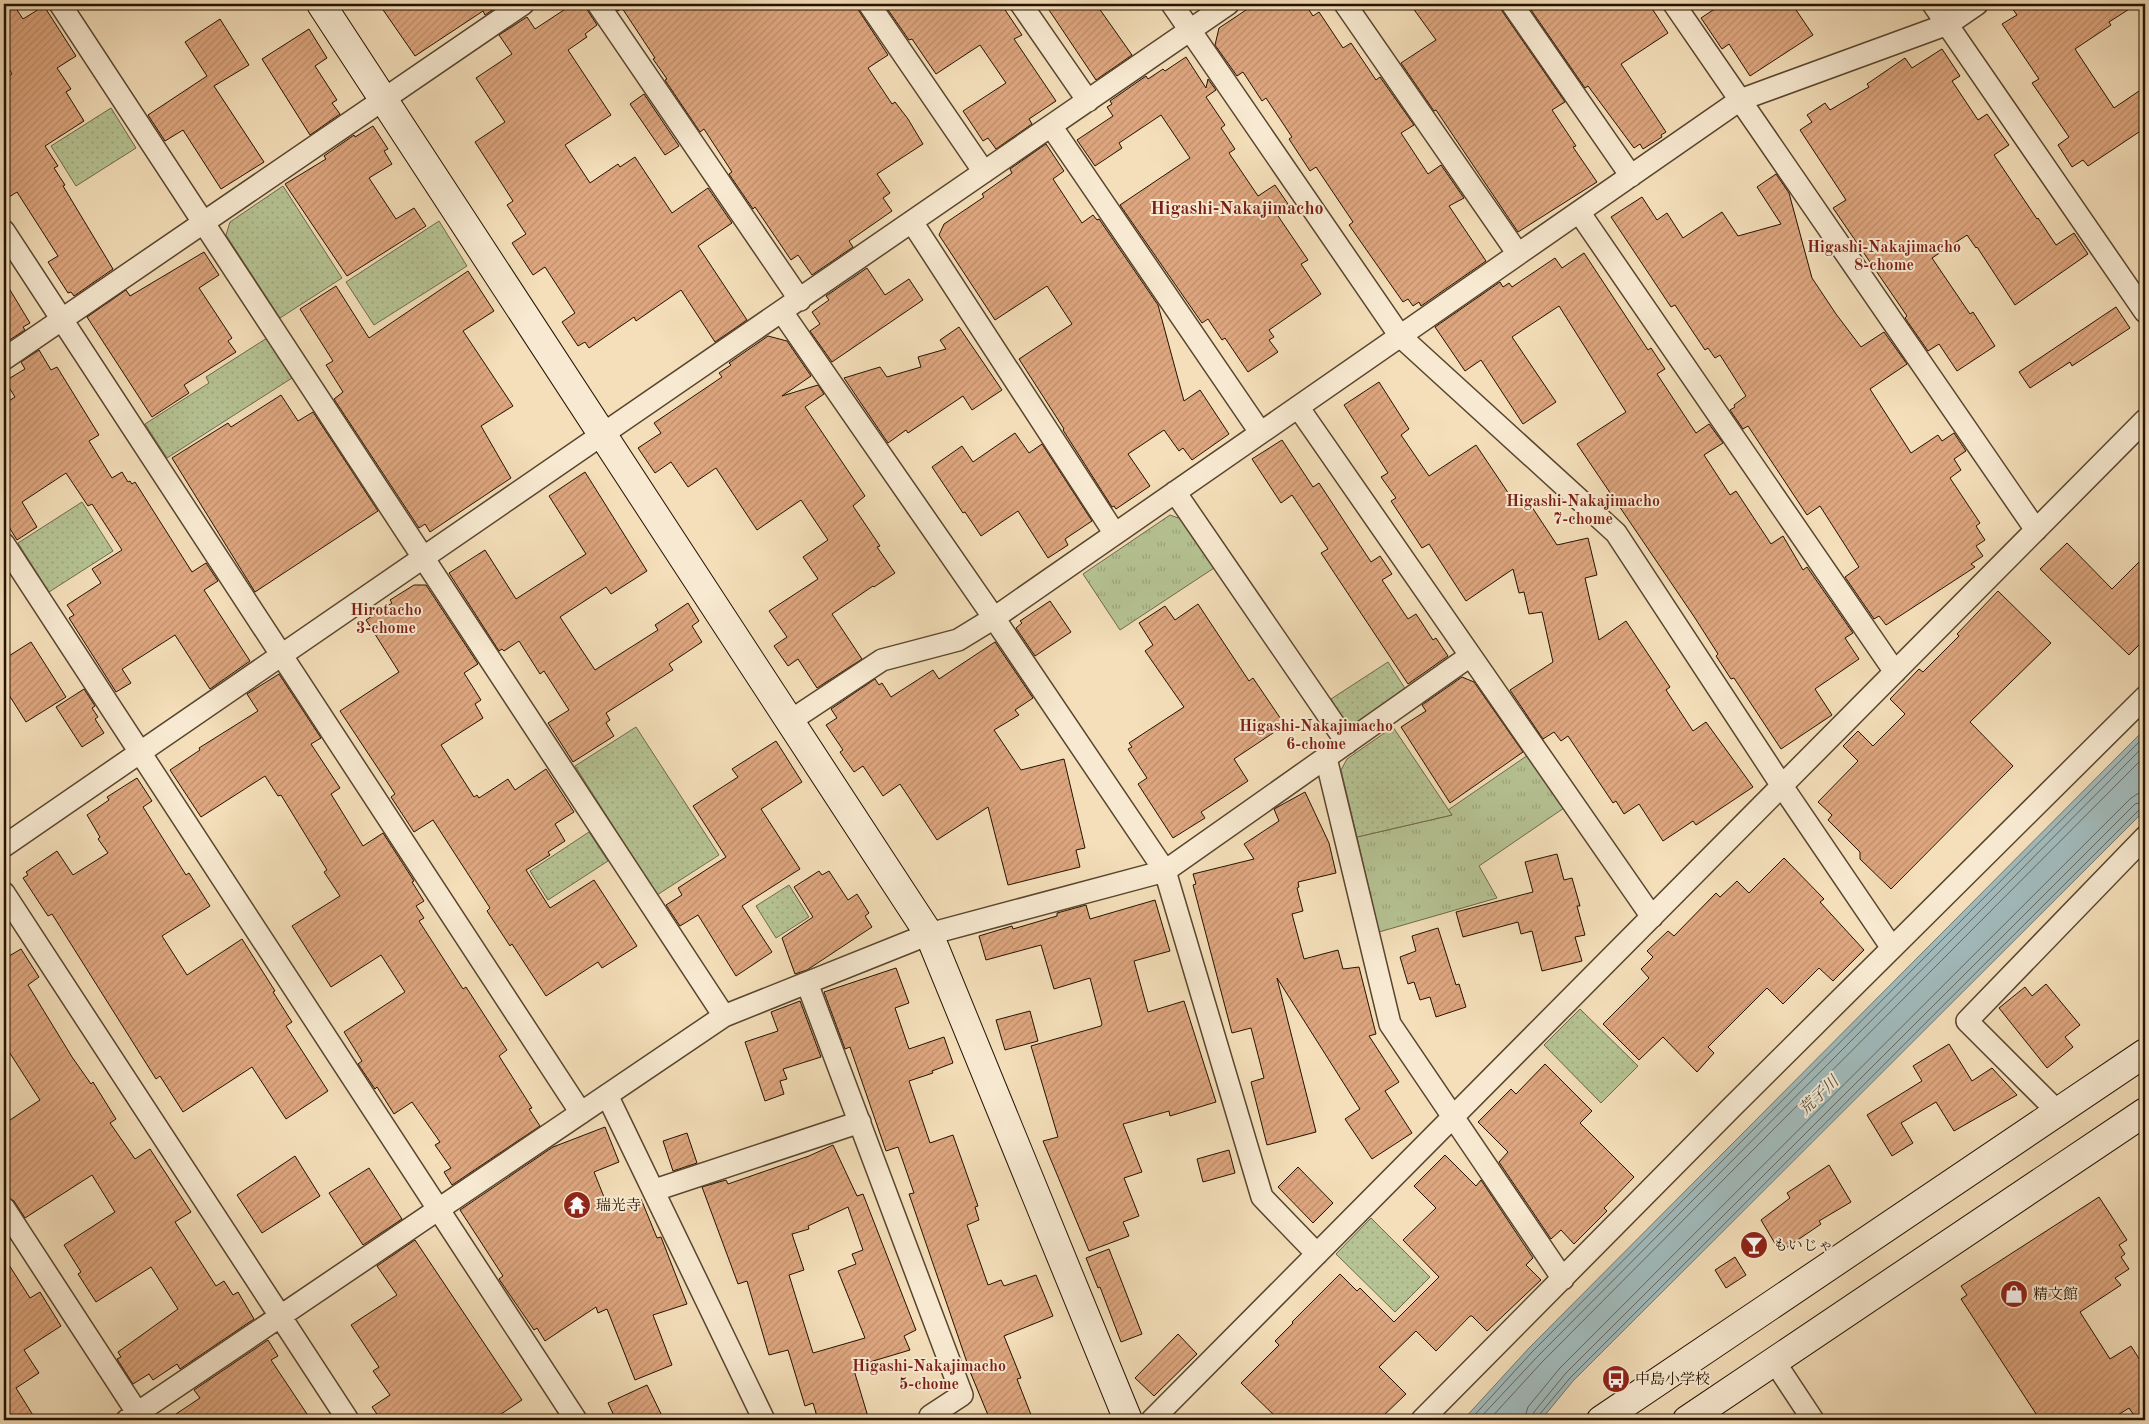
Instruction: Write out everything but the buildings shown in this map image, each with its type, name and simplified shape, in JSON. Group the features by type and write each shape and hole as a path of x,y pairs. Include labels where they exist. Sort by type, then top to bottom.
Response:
{"street":[{"path":"60,4 724,1016"},
{"path":"321,4 929,934 1128,1420"},
{"path":"4,359 523,4"},
{"path":"598,4 800,300"},
{"path":"869,4 984,172"},
{"path":"1020,4 1088,101"},
{"path":"1172,4 1400,336 1616,533 1782,786 1892,948"},
{"path":"4,846 1228,4"},
{"path":"1345,4 1518,254"},
{"path":"1512,4 1631,176"},
{"path":"1674,4 2036,530"},
{"path":"1933,4 2145,312"},
{"path":"790,721 882,660 958,640 994,618 1740,100 1948,24 1977,4"},
{"path":"1051,126 1260,432"},
{"path":"1579,212 1895,672"},
{"path":"912,222 1115,534"},
{"path":"4,231 581,1112"},
{"path":"782,312 994,618 1165,870 1262,1197 1317,1254"},
{"path":"1298,407 1652,917"},
{"path":"1152,1420 2145,420"},
{"path":"1175,492 1347,743"},
{"path":"4,544 576,1420"},
{"path":"4,1208 136,1418 279,1316 724,1016 929,934 1165,870 1470,656"},
{"path":"1422,1420 2145,697"},
{"path":"1326,758 1390,1024 1563,1279"},
{"path":"2058,1112 1967,1021 2145,837"},
{"path":"4,894 348,1420"},
{"path":"807,983 962,1395 930,1416 932,1420"},
{"path":"1601,1420 2145,1053"},
{"path":"607,1094 655,1190 764,1420"},
{"path":"1687,1420 2145,1112"},
{"path":"655,1190 860,1122"},
{"path":"1774,1361 1813,1420"}],"green space":[{"path":"111,108 136,148 76,186 51,146"},
{"path":"283,186 342,278 280,318 226,235 230,222"},
{"path":"439,221 467,266 374,325 346,282"},
{"path":"267,338 292,378 167,458 145,424 209,383 206,377"},
{"path":"82,502 113,551 49,592 18,543"},
{"path":"1170,515 1181,519 1214,568 1120,630 1083,574"},
{"path":"1388,662 1406,690 1357,724 1345,721 1331,699"},
{"path":"636,727 719,855 657,895 575,766"},
{"path":"1393,727 1452,815 1357,837 1341,770 1347,759"},
{"path":"1528,755 1564,808 1479,866 1497,898 1379,932 1357,837 1452,815 1448,810"},
{"path":"589,832 608,861 548,900 530,871"},
{"path":"789,885 809,917 776,938 756,906"},
{"path":"1580,1009 1638,1066 1601,1103 1544,1045"},
{"path":"1371,1218 1430,1277 1395,1312 1336,1254"}],"water":[{"name":"荒子川","path":"2145,729 2145,810 1573,1381 1541,1420 1463,1420 1529,1348"}],"place":[{"name":"瑞光寺","path":"577,1205"},
{"name":"もいじゃ","path":"1754,1245"},
{"name":"精文館","path":"2014,1294"},
{"name":"中島小学校","path":"1616,1379"}],"district":[{"name":"Higashi-Nakajimacho","path":"1237,208"},
{"name":"Higashi-Nakajimacho 8-chome","path":"1884,255"},
{"name":"Higashi-Nakajimacho 7-chome","path":"1583,509"},
{"name":"Hirotacho 3-chome","path":"386,618"},
{"name":"Higashi-Nakajimacho 6-chome","path":"1316,734"},
{"name":"Higashi-Nakajimacho 5-chome","path":"929,1374"}]}
